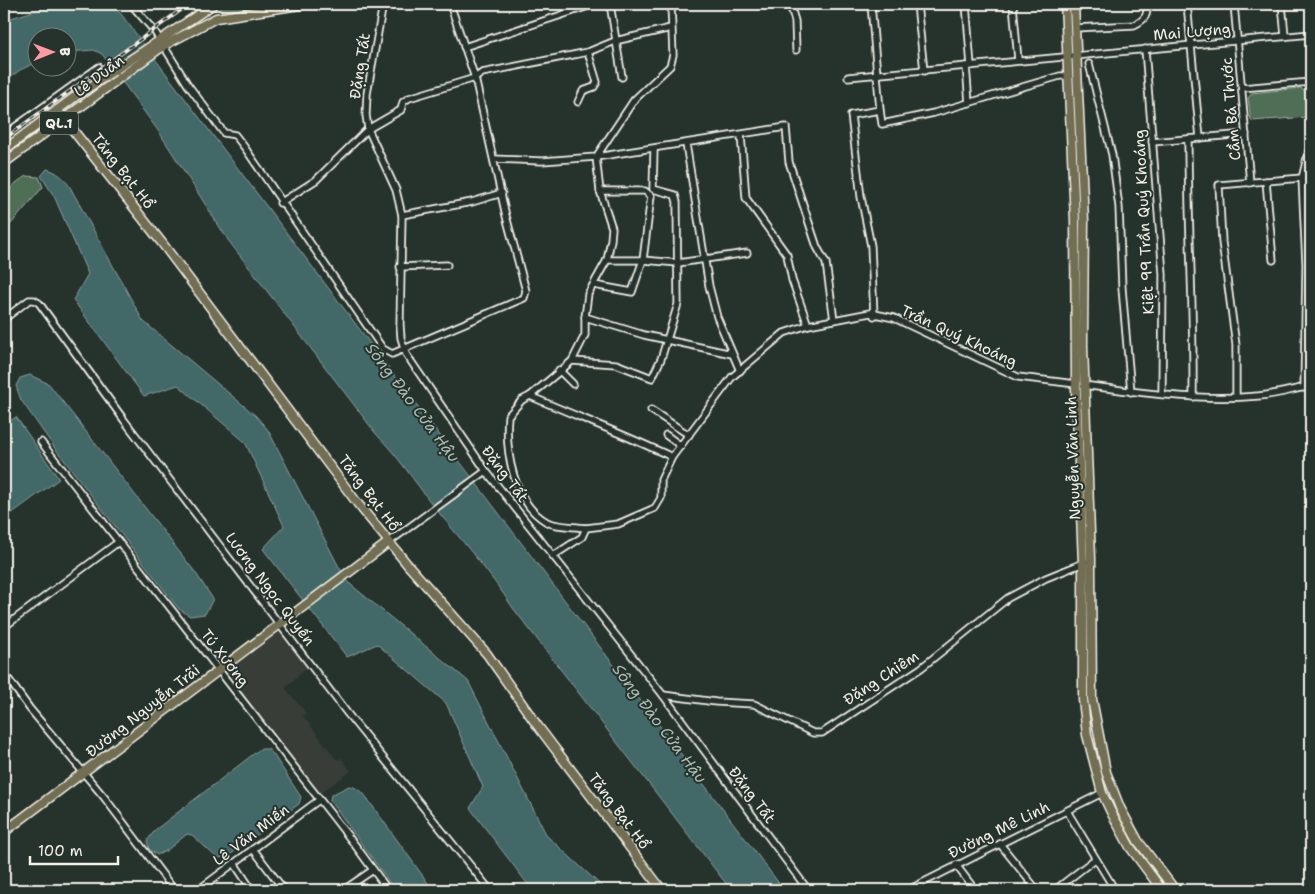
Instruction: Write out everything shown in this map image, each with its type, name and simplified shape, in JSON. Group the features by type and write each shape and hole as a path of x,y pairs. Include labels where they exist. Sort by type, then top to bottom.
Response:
{"main road":[{"name":"QL.1","path":"212,5 216,18 306,4"},
{"name":"Nguyễn Văn Linh","path":"1065,4 1072,57 1084,221 1084,385 1092,557 1091,674 1097,733 1106,772 1120,808 1138,841 1172,889"},
{"name":"Nguyễn Văn Linh","path":"1074,4 1075,28 1069,76 1075,221 1076,384 1083,564 1083,700 1087,735 1102,793 1130,847 1162,890"},
{"name":"Lê Duẩn","path":"4,150 108,74 159,43 212,5"},
{"name":"Lê Duẩn","path":"4,163 113,82 159,43 216,18"},
{"name":"Tăng Bạt Hổ","path":"57,110 162,243 388,542 486,654 537,725 662,890"},
{"path":"1075,221 1084,221"},
{"path":"1076,384 1084,385"},
{"name":"Đường Nguyễn Trãi","path":"4,832 84,774 126,739 388,542"},
{"path":"1087,735 1097,733"}],"street":[{"path":"131,4 224,133 235,135 245,148 280,203 383,349 392,354 524,298 526,286 506,216 476,78 450,4"},
{"name":"Đặng Tất","path":"383,4 367,94 368,129 396,190 402,215 400,325 404,349 486,471 663,695 808,890"},
{"path":"464,47 595,4"},
{"path":"610,4 622,77"},
{"path":"600,191 645,191 675,195 678,304 662,359 652,378 616,364 572,361 585,335 588,294 606,260 612,228 600,191 596,157 634,100 670,66 673,54 671,4"},
{"path":"790,4 795,21 796,50"},
{"path":"871,4 882,124 969,103 1060,76 1069,76"},
{"path":"917,4 924,71"},
{"path":"966,4 969,103"},
{"path":"1013,4 1018,60"},
{"path":"1075,28 1134,25 1143,21 1148,13 1147,4"},
{"path":"1187,4 1200,138"},
{"name":"Cầm Bá Thước","path":"1234,4 1250,183"},
{"path":"1282,4 1286,36"},
{"path":"280,203 316,180 368,129 401,110 403,102 410,98 476,78 482,73 588,52 615,41 671,28"},
{"name":"Mai Lượng","path":"848,77 1311,34"},
{"name":"Kiệt 99 Trần Quý Khoáng","path":"1145,49 1162,274 1162,394"},
{"path":"578,102 583,91 594,87 598,82 588,52"},
{"path":"1089,64 1113,164 1119,207 1122,288 1131,392"},
{"path":"4,136 99,67"},
{"path":"1242,88 1311,82"},
{"path":"874,316 871,246 861,197 851,115 880,110"},
{"path":"494,159 542,161 596,157 786,127 789,162 817,248 826,263 834,320"},
{"path":"1152,142 1246,134"},
{"path":"741,135 746,198 786,256 792,280 808,325"},
{"path":"1188,139 1188,191 1194,310 1193,397"},
{"path":"1304,388 1306,264 1302,178 1311,142"},
{"path":"686,144 696,198 703,260 717,317 740,371"},
{"path":"594,285 632,292 643,260 652,192 654,148"},
{"path":"1236,397 1236,346 1222,242 1219,185 1302,178"},
{"path":"1266,181 1273,260"},
{"path":"402,215 472,202 502,193"},
{"path":"606,260 643,260 678,263 747,253"},
{"path":"400,267 447,265"},
{"name":"Lương Ngọc Quyến","path":"4,319 29,300 40,303 124,420 348,713 490,890"},
{"name":"Trần Quý Khoáng","path":"572,361 530,396 522,400 508,416 508,442 514,474 521,494 534,512 548,523 586,528 618,524 655,508 661,498 662,480 672,457 732,377 784,333 808,325 870,313 874,316 894,318 1018,377 1076,384"},
{"path":"585,317 667,340 732,354"},
{"path":"559,370 572,384"},
{"path":"1084,385 1131,392 1193,397 1268,395 1311,386"},
{"path":"530,396 618,432 672,457"},
{"path":"651,410 689,435"},
{"path":"666,435 681,446"},
{"name":"Tú Xương","path":"41,442 117,543 388,890"},
{"path":"388,542 486,471"},
{"path":"553,556 582,537 586,528"},
{"path":"4,627 117,543"},
{"name":"Đặng Chiêm","path":"663,695 716,702 754,704 813,733 822,733 846,715 921,668 1008,598 1046,578 1083,564 1092,557"},
{"path":"4,673 30,709 84,774 174,890"},
{"name":"Đường Mê Linh","path":"908,890 1102,793"},
{"name":"Lê Văn Miến","path":"198,890 319,800"},
{"path":"1067,811 1115,890"},
{"path":"1000,844 1037,890"},
{"path":"253,849 284,890"},
{"path":"1055,890 1096,859"},
{"path":"234,863 252,890"},
{"path":"956,866 975,890"},
{"path":"351,890 345,889 373,870"}],"shaded area":[{"path":"280,631 308,667 285,688 306,713 303,716 337,760 341,758 351,771 320,793 224,674"}],"green space":[{"path":"225,4 279,4 223,14 220,8"},
{"path":"1301,88 1305,92 1308,117 1251,121 1248,98 1252,93"},
{"path":"26,176 39,177 43,187 4,232 5,198 12,187"}],"water":[{"name":"Sông Đào Cửa Hậu","path":"58,4 110,4 121,14 784,890 731,890 484,568 377,435 228,240 159,132 102,54 94,50 78,51 78,28 28,28 28,66 4,82 4,20"},
{"path":"47,169 60,176 70,187 143,321 256,416 268,430 339,567 350,584 468,681 547,836 606,890 532,890 470,808 483,787 446,703 377,644 347,657 263,549 284,526 245,442 178,385 144,396 73,300 88,274 54,196 41,176"},
{"path":"30,375 49,384 195,572 213,599 205,614 190,616 179,609 54,447 21,400 16,386 20,378"},
{"path":"16,417 59,479 4,519 4,425"},
{"path":"260,749 268,749 273,754 301,797 299,804 227,857 217,858 192,835 187,834 166,851 157,855 149,849 147,841 155,830"},
{"path":"349,786 364,794 433,890 395,890 330,800 331,795"}],"pier":[{"path":"141,37 144,42 110,66 106,62"}],"railway":[{"path":"4,139 189,4"}]}
